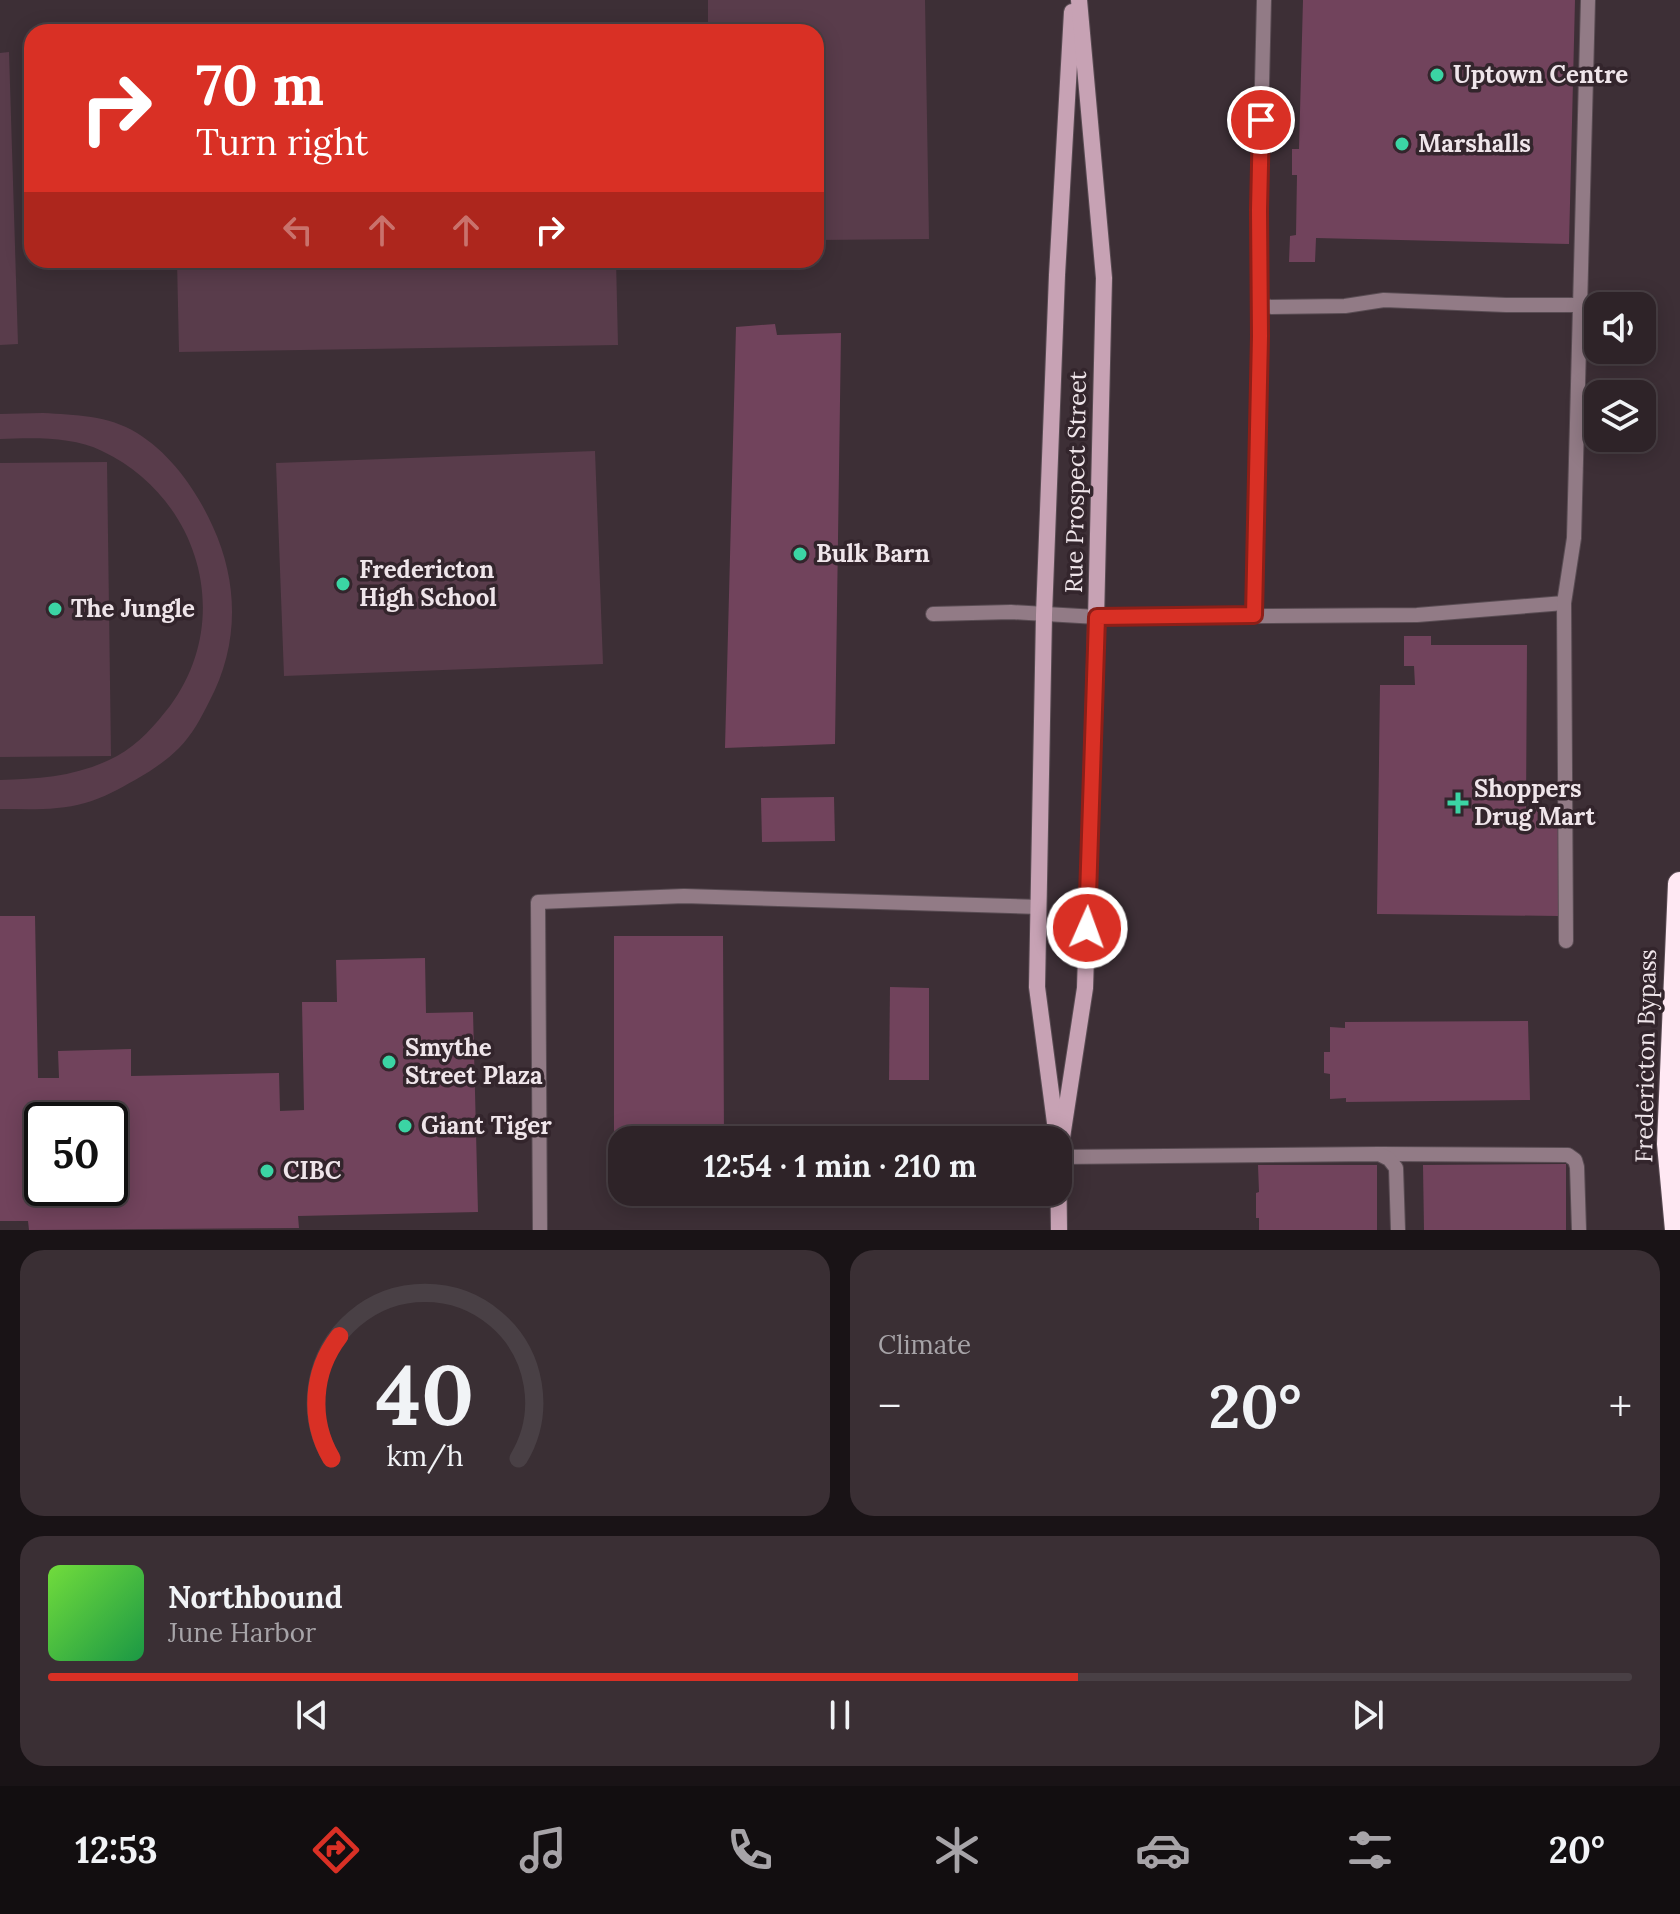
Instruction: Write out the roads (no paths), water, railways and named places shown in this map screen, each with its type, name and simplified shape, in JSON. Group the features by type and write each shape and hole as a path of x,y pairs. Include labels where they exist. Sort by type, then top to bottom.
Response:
{"highway":[{"name":"Fredericton Bypass","path":"1677,1230 1669,1144 1680,884"}],"main road":[{"name":"Rue Prospect Street","path":"1055,1126 1037,987 1044,615 1057,275 1072,0"},
{"name":"Rue Prospect Street","path":"1064,1126 1085,988 1104,278 1079,0"},
{"name":"Rue Prospect Street","path":"1059,1206 1059,1230"}],"lane":[{"path":"1254,615 1264,0"},
{"path":"1566,941 1564,603 1574,538 1588,0"},
{"path":"1260,307 1345,306 1384,300 1581,305"},
{"path":"933,614 1011,612 1097,617 1417,615 1564,603"},
{"path":"540,1230 538,902 684,896 1039,907"},
{"path":"1379,1154 1389,1159 1396,1168 1398,1230"},
{"path":"1072,1157 1568,1155 1575,1160 1577,1167 1579,1230"}],"place":[{"name":"Uptown Centre","path":"1437,75"},
{"name":"Marshalls","path":"1402,144"},
{"name":"Bulk Barn","path":"800,554"},
{"name":"Fredericton High School","path":"343,584"},
{"name":"The Jungle","path":"55,609"},
{"name":"Shoppers Drug Mart","path":"1458,803"},
{"name":"Smythe Street Plaza","path":"389,1062"},
{"name":"Giant Tiger","path":"405,1126"},
{"name":"CIBC","path":"267,1171"}]}
